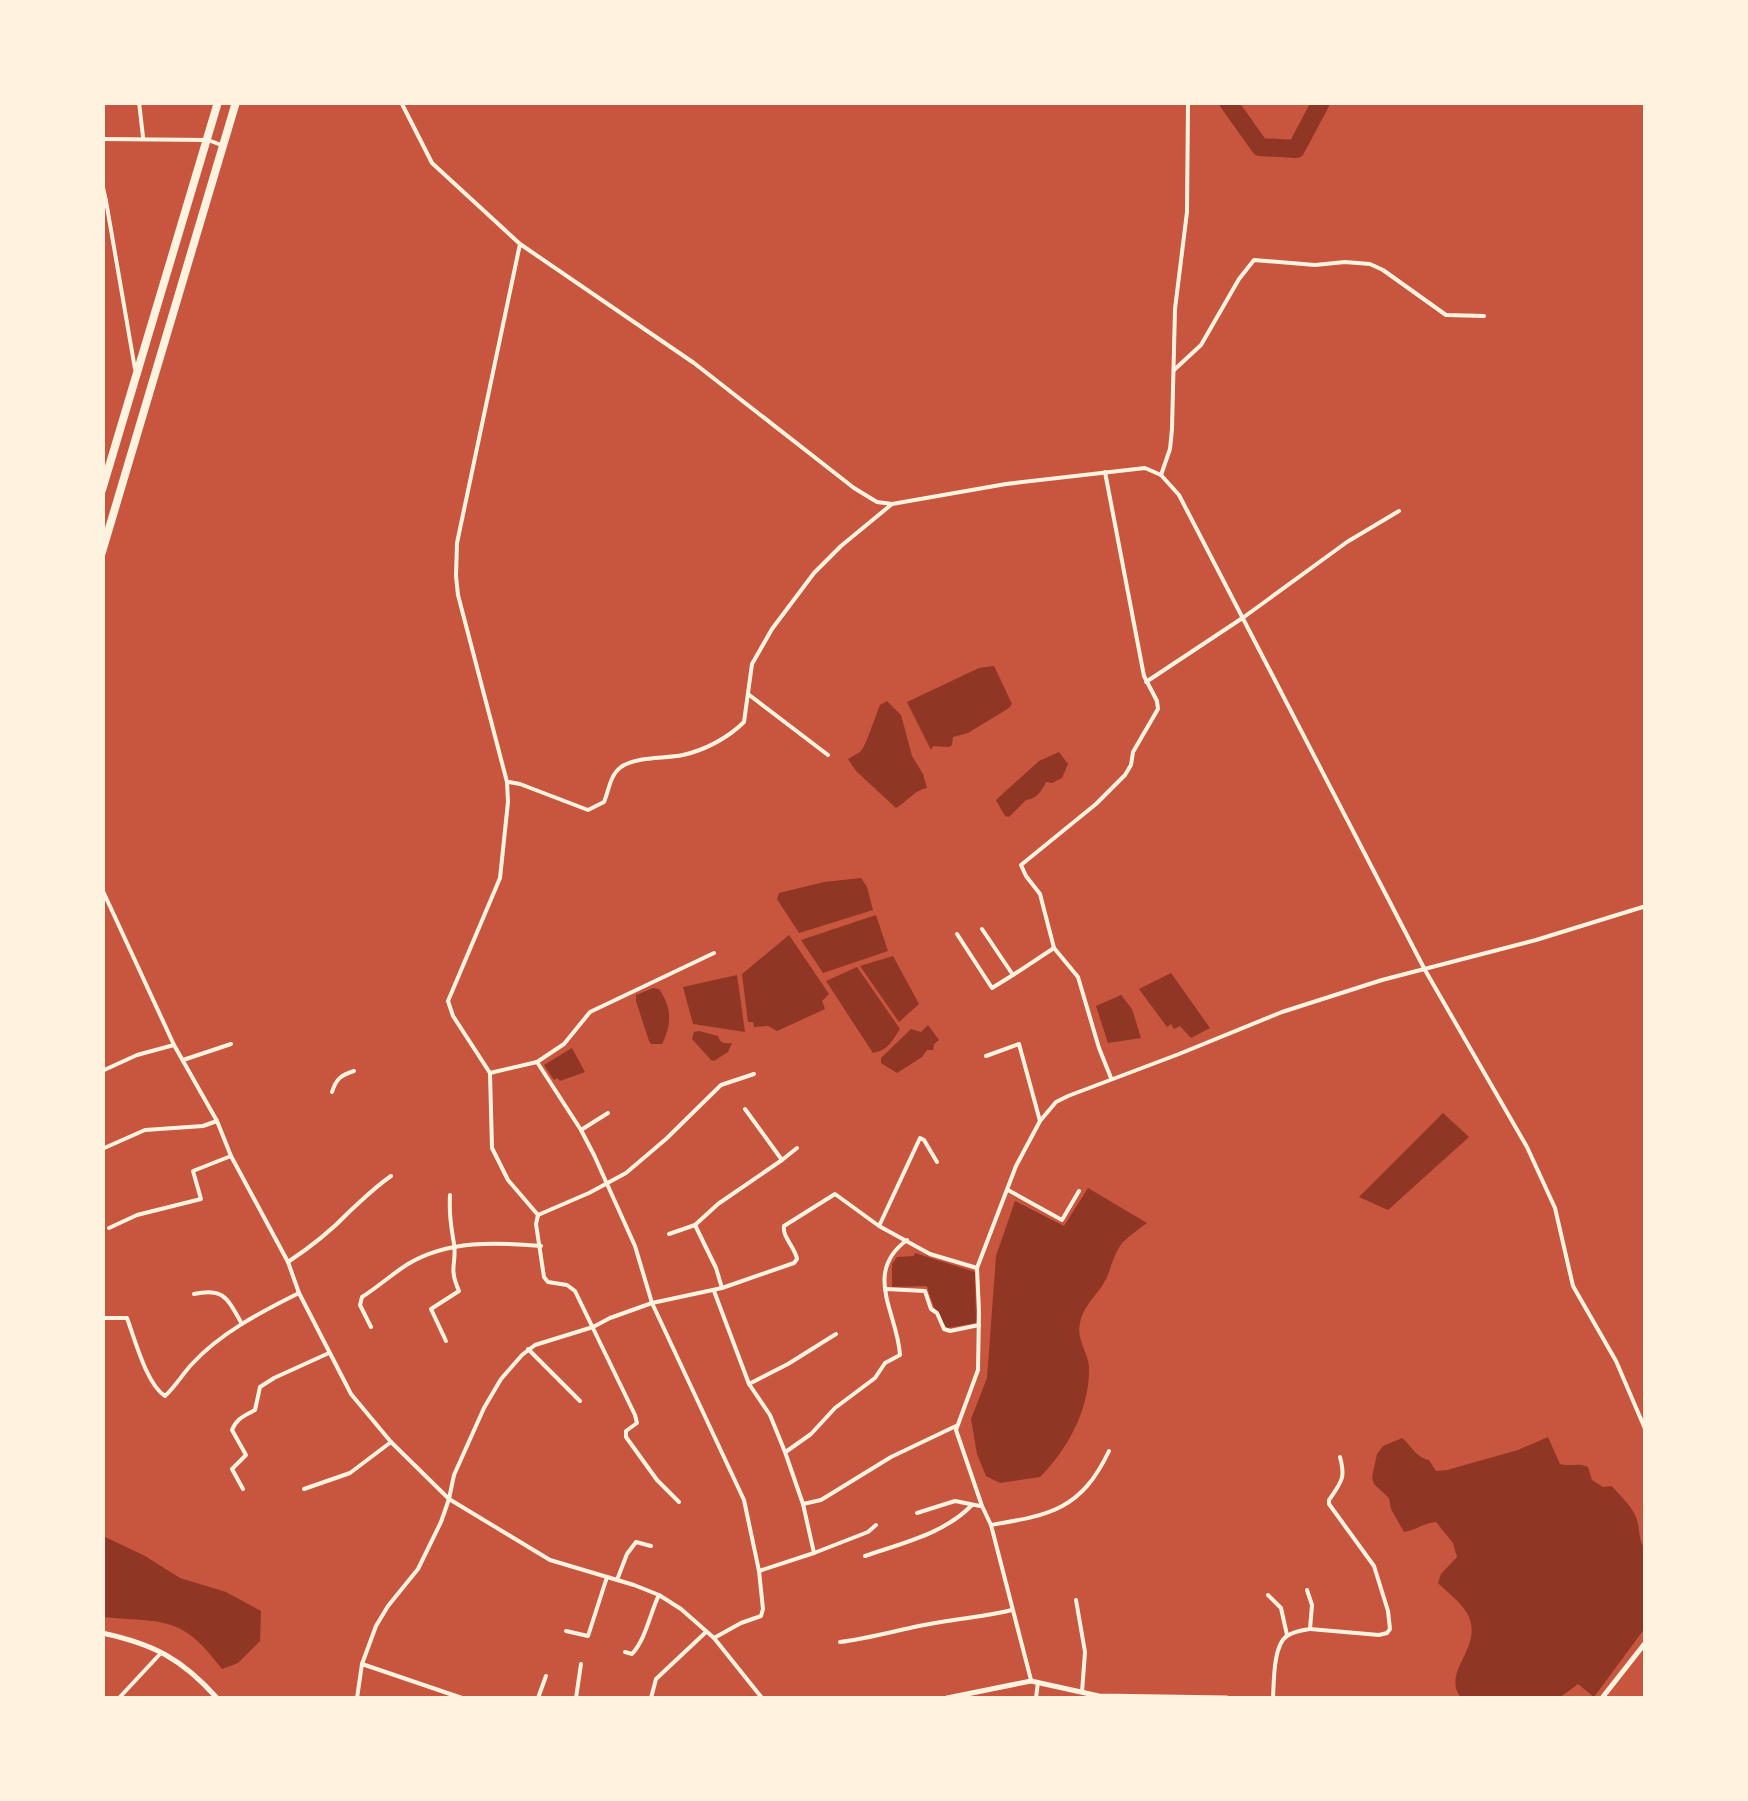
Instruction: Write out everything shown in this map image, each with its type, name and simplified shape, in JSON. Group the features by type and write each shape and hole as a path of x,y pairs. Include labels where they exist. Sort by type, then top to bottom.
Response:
{"highway":[{"path":"102,490 218,102"},
{"path":"102,552 236,102"}],"street":[{"path":"139,102 144,139"},
{"path":"402,102 432,163 520,244 694,363 877,502 892,504 1006,484 1145,468 1162,475 1180,494 1425,970 1527,1147 1555,1208 1573,1286 1616,1361 1646,1431"},
{"path":"1162,475 1172,429 1175,310 1186,212 1188,102"},
{"path":"102,138 208,140 224,146"},
{"path":"102,183 136,377"},
{"path":"520,244 456,544 458,595 507,782 508,802 500,878 448,1001 453,1016 490,1073 492,1148 508,1180 538,1215"},
{"path":"1174,370 1202,345 1254,260 1370,264 1446,315 1484,316"},
{"path":"1105,472 1146,682 1158,709 1133,752 1126,775 1021,865 1040,894 1054,948 1078,977 1111,1078"},
{"path":"507,782 582,809 594,809 604,802 611,780 622,766 684,755 724,738 746,717 749,674 758,650 796,594 841,546 892,504"},
{"path":"1146,682 1347,542 1399,511"},
{"path":"746,693 828,755"},
{"path":"102,889 174,1045 217,1120 231,1156 288,1262 299,1293 351,1394 391,1442 449,1499 550,1560 659,1595 702,1625 762,1698"},
{"path":"1036,1698 990,1525 957,1437 957,1425 978,1370 977,1268 1016,1166 1040,1121 1056,1102 1282,1012 1646,906"},
{"path":"982,928 1013,974"},
{"path":"957,934 992,988 1054,948"},
{"path":"490,1073 536,1062 564,1044 590,1012 714,953"},
{"path":"183,1060 231,1044"},
{"path":"986,1056 1019,1044 1040,1121"},
{"path":"102,1071 137,1055 174,1045"},
{"path":"536,1062 581,1130 607,1184 634,1246 652,1303 744,1500 763,1609 761,1616 714,1638"},
{"path":"332,1092 336,1081 354,1071"},
{"path":"538,1215 607,1184 639,1164 721,1085 754,1074"},
{"path":"745,1109 782,1160"},
{"path":"581,1130 608,1114"},
{"path":"102,1149 145,1130 203,1126 217,1120"},
{"path":"878,1226 920,1138 937,1162"},
{"path":"669,1234 696,1225 718,1204 796,1148"},
{"path":"109,1228 138,1215 204,1197 193,1171 231,1156"},
{"path":"288,1262 392,1176"},
{"path":"1008,1190 1062,1220 1079,1191"},
{"path":"356,1698 362,1664 382,1616 418,1568 442,1522 454,1475 484,1408 501,1379 528,1349 652,1303 722,1288 794,1263 796,1254 784,1226 834,1194 878,1226 930,1254 977,1268"},
{"path":"446,1341 431,1308 458,1291 451,1273 454,1248 450,1195"},
{"path":"538,1215 536,1224 546,1280 572,1288 637,1421 626,1431 626,1437 679,1502"},
{"path":"696,1225 722,1288"},
{"path":"785,1452 812,1434 835,1408 900,1355 886,1298 885,1272 888,1259 906,1240"},
{"path":"371,1327 360,1305 362,1297 429,1253 500,1243 541,1246"},
{"path":"886,1289 925,1291 944,1329 979,1326"},
{"path":"714,1290 750,1384 770,1414 785,1452 803,1504 814,1554"},
{"path":"194,1294 217,1292 230,1303 242,1324"},
{"path":"102,1318 127,1318 148,1376 156,1391 165,1396 199,1357 263,1310 299,1293"},
{"path":"750,1384 836,1334"},
{"path":"528,1349 580,1402"},
{"path":"242,1489 232,1469 246,1456 232,1430 234,1424 255,1410 260,1387 329,1352"},
{"path":"803,1504 821,1500 957,1425"},
{"path":"304,1490 350,1473 391,1442"},
{"path":"990,1525 1039,1517 1064,1506 1088,1484 1109,1451"},
{"path":"1272,1698 1275,1660 1280,1643 1288,1635 1310,1629 1380,1636 1390,1629 1374,1566 1329,1504 1342,1482 1340,1457"},
{"path":"917,1513 955,1502 982,1506"},
{"path":"865,1556 944,1526 972,1506"},
{"path":"759,1571 814,1554 876,1525"},
{"path":"616,1580 636,1542 651,1546"},
{"path":"566,1631 588,1636 607,1576"},
{"path":"1307,1590 1312,1605 1310,1629"},
{"path":"625,1652 632,1654 638,1648 659,1595"},
{"path":"1268,1595 1282,1608 1288,1635"},
{"path":"1076,1600 1085,1652 1082,1692"},
{"path":"840,1642 1012,1610"},
{"path":"651,1698 656,1679 706,1632"},
{"path":"102,1633 136,1640 162,1652 197,1676 217,1698"},
{"path":"1602,1698 1646,1642"},
{"path":"119,1698 162,1652"},
{"path":"362,1664 462,1698"},
{"path":"576,1698 581,1664"},
{"path":"538,1698 546,1676"},
{"path":"946,1698 1034,1681 1099,1697 1227,1698"}],"shaded area":[{"path":"994,666 1012,704 1009,708 968,733 953,737 949,747 933,746 931,750 907,702 979,668"},
{"path":"887,701 901,715 912,756 927,788 896,808 848,759 863,748 880,705"},
{"path":"1059,752 1068,764 1062,778 1046,782 1036,796 1009,817 1005,816 996,800 1039,761"},
{"path":"861,878 873,910 799,933 777,899 779,893"},
{"path":"876,915 888,951 823,973 801,940"},
{"path":"789,935 829,994 822,1001 825,1009 777,1031 768,1026 754,1027 753,1022 748,1022 742,974"},
{"path":"893,956 919,1004 899,1022 860,966"},
{"path":"857,967 900,1029 878,1052 873,1053 826,981"},
{"path":"1171,973 1210,1028 1191,1038 1180,1026 1167,1027 1139,989"},
{"path":"737,975 745,1032 693,1024 683,987"},
{"path":"659,989 668,1009 668,1030 662,1044 649,1041 636,1001 636,995"},
{"path":"1121,995 1132,1009 1141,1038 1108,1043 1096,1006"},
{"path":"928,1025 939,1040 933,1050 927,1050 897,1073 881,1063 881,1058 911,1029 921,1032"},
{"path":"694,1032 732,1043 728,1052 711,1060 692,1039"},
{"path":"572,1048 585,1072 554,1080 544,1065"},
{"path":"1443,1113 1469,1137 1388,1210 1359,1197"},
{"path":"1088,1188 1147,1223 1120,1246 1104,1283 1082,1317 1079,1329 1088,1361 1088,1382 1086,1398 1068,1441 1040,1477 1000,1483 986,1476 977,1454 971,1419 987,1378 996,1256 1015,1201 1064,1226"},
{"path":"915,1253 975,1272 976,1323 947,1328 927,1286 892,1287 892,1264 897,1257"},
{"path":"1548,1437 1560,1464 1588,1467 1592,1480 1603,1487 1612,1486 1635,1515 1645,1549 1645,1628 1594,1697 1578,1684 1559,1698 1461,1698 1456,1678 1468,1648 1471,1625 1464,1608 1438,1583 1457,1557 1453,1543 1436,1522 1404,1532 1389,1498 1374,1484 1377,1454 1383,1446 1402,1438 1429,1460 1436,1471 1447,1470 1518,1450"},
{"path":"103,1536 180,1578 226,1592 261,1611 260,1641 238,1663 222,1669 208,1651 182,1630 157,1622 103,1617"}],"waterway":[{"path":"1228,102 1260,147 1296,149 1321,102"}]}
